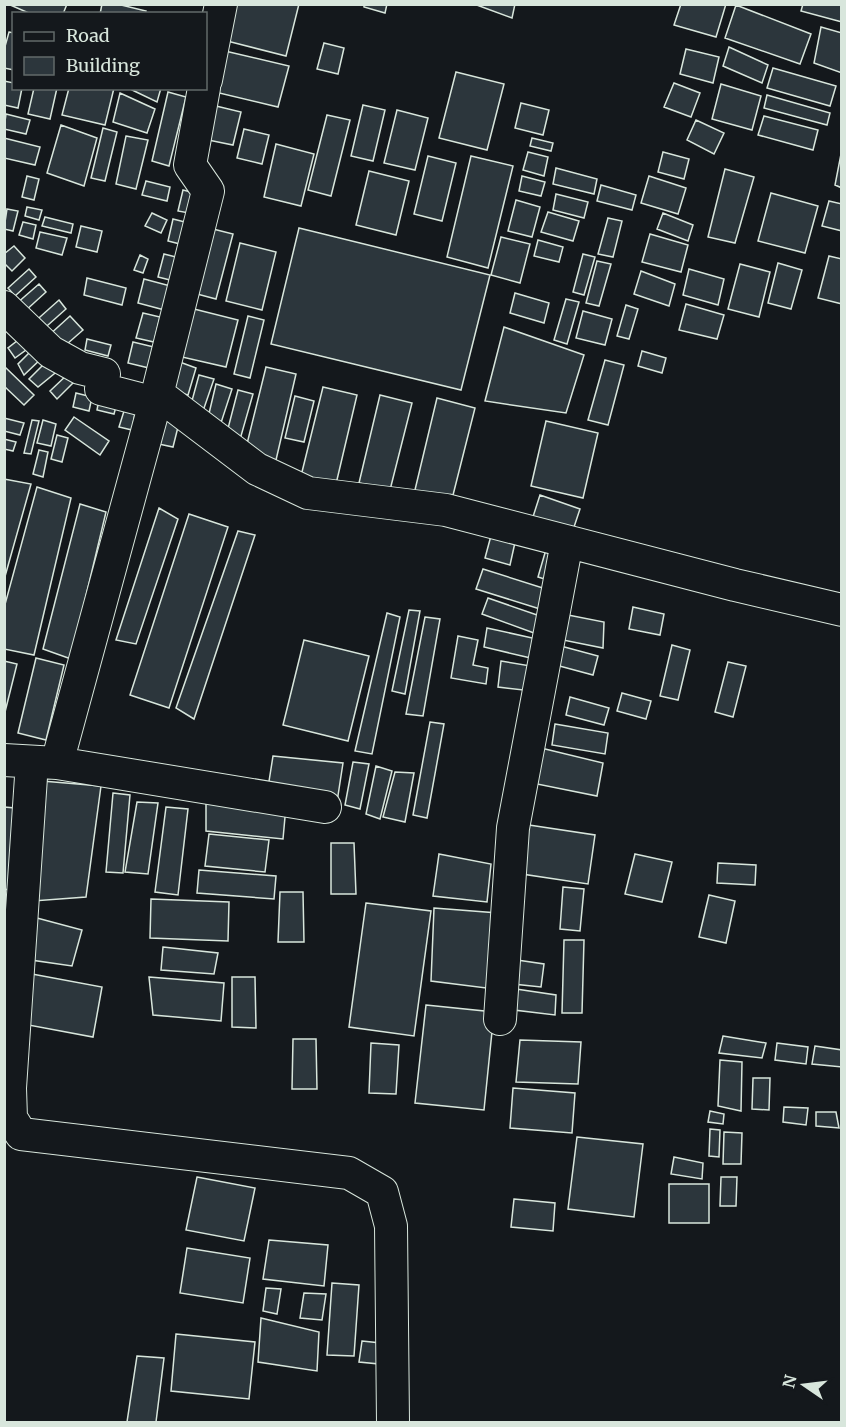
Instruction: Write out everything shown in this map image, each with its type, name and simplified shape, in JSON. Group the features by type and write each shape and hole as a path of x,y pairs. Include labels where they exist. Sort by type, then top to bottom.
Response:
{"street":[{"path":"207,75 221,4"},
{"path":"204,90 190,165 208,191 157,399 31,762 10,1088 11,1118 21,1134 349,1173 382,1192 391,1226 393,1422"},
{"path":"4,307 51,351 80,368 104,374 101,389 157,399 257,469 308,493 446,510 735,585 842,610"},
{"path":"500,1019 513,828 567,542"},
{"path":"31,762 326,807"}],"building":[{"path":"8,4 67,4 64,12 26,12"},
{"path":"102,4 117,4 146,11 146,12 100,12"},
{"path":"236,4 299,4 286,56 227,41"},
{"path":"364,4 387,4 385,13 364,7"},
{"path":"474,4 515,4 512,18"},
{"path":"681,4 726,4 716,37 674,25"},
{"path":"803,4 842,4 842,22 801,11"},
{"path":"736,5 811,34 800,64 725,38"},
{"path":"821,27 842,33 842,73 814,63"},
{"path":"9,32 12,33 12,70 4,68 4,50"},
{"path":"324,43 344,48 338,74 317,69"},
{"path":"729,47 768,65 762,83 723,66"},
{"path":"686,49 719,57 713,83 680,74"},
{"path":"225,51 289,66 278,107 215,92"},
{"path":"773,68 836,86 830,106 767,88"},
{"path":"456,72 504,84 487,150 439,138"},
{"path":"4,81 12,83 12,90 22,90 18,108 4,105"},
{"path":"674,83 700,93 691,117 664,107"},
{"path":"721,84 761,96 752,130 712,119"},
{"path":"34,90 57,90 50,119 28,114"},
{"path":"68,90 114,90 105,125 62,115"},
{"path":"132,90 160,90 157,102"},
{"path":"168,92 186,97 169,166 152,161"},
{"path":"120,93 155,109 147,133 113,122"},
{"path":"767,95 830,113 827,125 764,108"},
{"path":"521,103 549,110 543,135 515,128"},
{"path":"363,105 385,110 373,161 351,156"},
{"path":"216,106 241,112 233,145 208,140"},
{"path":"397,110 428,118 415,170 384,163"},
{"path":"6,114 30,120 26,134 4,129"},
{"path":"327,115 350,120 331,196 308,190"},
{"path":"764,116 818,130 813,150 758,135"},
{"path":"696,120 724,133 714,154 687,140"},
{"path":"61,125 97,138 84,186 47,173"},
{"path":"103,128 117,132 105,181 91,178"},
{"path":"244,129 269,135 262,164 237,158"},
{"path":"126,136 148,140 136,189 116,184"},
{"path":"4,138 40,147 35,165 4,158"},
{"path":"532,138 553,143 551,151 530,146"},
{"path":"276,144 314,154 301,206 264,197"},
{"path":"528,152 548,157 544,176 523,170"},
{"path":"663,152 689,159 684,179 658,172"},
{"path":"842,154 842,188 835,185"},
{"path":"428,156 456,163 442,221 414,214"},
{"path":"471,156 513,166 488,268 447,257"},
{"path":"556,168 597,179 594,194 553,184"},
{"path":"725,169 754,177 735,243 708,237"},
{"path":"369,171 409,181 396,235 356,225"},
{"path":"27,176 39,179 34,200 22,197"},
{"path":"522,176 545,182 541,196 519,191"},
{"path":"649,176 686,188 678,214 641,203"},
{"path":"146,181 170,187 167,201 142,195"},
{"path":"601,185 636,195 632,210 597,201"},
{"path":"183,190 199,194 194,214 178,211"},
{"path":"771,193 818,206 805,253 758,241"},
{"path":"556,194 588,202 584,218 553,210"},
{"path":"516,200 540,207 532,237 508,231"},
{"path":"829,201 842,204 842,231 822,226"},
{"path":"27,207 42,210 39,220 25,216"},
{"path":"7,209 18,211 13,231 4,229"},
{"path":"548,212 579,221 573,241 541,232"},
{"path":"152,213 167,220 161,233 145,226"},
{"path":"663,213 693,225 688,241 657,229"},
{"path":"45,217 73,224 71,233 42,226"},
{"path":"608,218 622,221 613,257 598,254"},
{"path":"173,219 185,222 180,244 168,241"},
{"path":"23,222 36,225 33,239 19,235"},
{"path":"81,226 102,231 97,252 76,247"},
{"path":"299,228 490,275 461,390 271,344"},
{"path":"213,229 233,234 216,299 197,294"},
{"path":"40,232 67,238 62,255 36,248"},
{"path":"650,234 688,245 681,272 642,262"},
{"path":"501,237 530,244 520,283 491,275"},
{"path":"538,240 563,247 559,262 534,256"},
{"path":"240,243 276,252 262,310 226,301"},
{"path":"14,246 25,258 12,271 4,263 4,254"},
{"path":"164,254 180,258 174,281 158,277"},
{"path":"583,254 595,257 584,295 573,292"},
{"path":"140,255 148,259 143,273 134,270"},
{"path":"829,256 842,259 842,304 818,298"},
{"path":"597,261 611,264 599,306 586,303"},
{"path":"778,263 802,270 791,309 768,303"},
{"path":"740,264 770,272 759,317 728,309"},
{"path":"29,269 36,277 15,296 8,288"},
{"path":"689,269 724,279 718,305 683,295"},
{"path":"641,271 675,284 669,306 634,294"},
{"path":"87,278 126,288 122,305 84,295"},
{"path":"144,279 178,288 172,312 138,303"},
{"path":"39,284 46,292 24,312 16,304"},
{"path":"515,293 549,303 544,323 510,313"},
{"path":"566,299 579,302 567,344 554,340"},
{"path":"59,300 66,309 39,333 31,325"},
{"path":"686,304 724,315 717,339 679,330"},
{"path":"626,305 638,309 629,339 617,336"},
{"path":"194,309 238,320 226,367 182,357"},
{"path":"583,311 612,319 605,345 576,338"},
{"path":"143,313 160,317 154,342 136,338"},
{"path":"70,316 83,330 59,351 47,337"},
{"path":"248,316 264,320 250,378 234,374"},
{"path":"504,327 584,355 566,413 485,401"},
{"path":"22,337 30,347 15,358 8,348"},
{"path":"87,339 111,345 108,356 85,350"},
{"path":"133,342 154,347 149,368 128,363"},
{"path":"35,347 44,356 24,375 18,364"},
{"path":"642,351 666,358 662,373 638,366"},
{"path":"49,359 60,369 38,387 29,379"},
{"path":"605,360 624,365 608,425 588,420"},
{"path":"177,361 196,368 188,395 168,390"},
{"path":"5,367 34,395 24,405 4,386"},
{"path":"266,367 296,374 276,460 245,452"},
{"path":"70,372 77,379 57,399 50,391"},
{"path":"199,375 214,379 202,414 190,408"},
{"path":"216,384 232,389 219,429 207,422"},
{"path":"323,387 357,395 336,484 301,476"},
{"path":"238,390 253,394 239,443 226,436"},
{"path":"76,393 92,397 89,411 73,407"},
{"path":"100,394 118,399 114,414 97,410"},
{"path":"380,395 412,403 390,490 359,483"},
{"path":"295,396 314,401 304,442 285,438"},
{"path":"437,398 475,408 451,503 414,494"},
{"path":"124,411 135,413 132,430 119,427"},
{"path":"161,414 180,419 173,447 154,443"},
{"path":"74,417 109,441 100,455 65,430"},
{"path":"4,418 24,423 20,435 4,431"},
{"path":"32,420 39,421 31,454 24,453"},
{"path":"43,420 56,424 51,446 37,443"},
{"path":"546,421 598,433 583,498 531,486"},
{"path":"57,435 68,438 62,462 51,459"},
{"path":"4,439 16,442 13,451 4,449"},
{"path":"39,450 48,452 43,477 33,474"},
{"path":"4,479 31,484 4,580"},
{"path":"37,487 71,498 34,655 4,649 4,608"},
{"path":"540,495 580,509 571,536 531,523"},
{"path":"80,504 106,512 71,659 43,649"},
{"path":"159,508 178,519 136,644 116,640"},
{"path":"189,514 228,527 169,708 130,695"},
{"path":"238,531 255,535 194,719 176,708"},
{"path":"492,532 516,538 510,565 485,558"},
{"path":"547,546 561,549 554,582 538,577"},
{"path":"483,569 546,589 540,609 476,589"},
{"path":"488,598 540,616 534,633 482,614"},
{"path":"633,607 664,614 660,635 629,629"},
{"path":"409,610 420,611 405,694 392,691"},
{"path":"387,613 400,617 372,754 355,751"},
{"path":"563,614 604,622 603,648 558,639"},
{"path":"425,617 440,619 423,716 406,714"},
{"path":"487,628 537,639 535,659 484,647"},
{"path":"458,636 478,640 473,665 488,668 486,684 451,678"},
{"path":"304,640 369,656 348,741 283,725"},
{"path":"557,645 598,656 593,675 552,664"},
{"path":"672,645 690,650 678,700 660,696"},
{"path":"36,658 64,665 46,740 18,733"},
{"path":"4,661 17,664 4,716"},
{"path":"501,661 537,667 532,691 498,687"},
{"path":"728,662 746,666 733,717 715,712"},
{"path":"622,693 651,701 646,719 617,711"},
{"path":"570,697 609,708 604,725 566,715"},
{"path":"430,722 444,724 427,818 413,815"},
{"path":"555,724 608,733 605,754 552,745"},
{"path":"541,748 603,763 597,796 532,783"},
{"path":"273,756 343,763 337,802 267,794"},
{"path":"353,762 369,764 360,809 345,805"},
{"path":"376,766 392,771 380,819 366,814"},
{"path":"395,772 414,773 405,822 383,817"},
{"path":"42,781 101,786 86,897 33,901"},
{"path":"206,792 286,806 283,839 206,831"},
{"path":"113,793 130,795 123,873 106,872"},
{"path":"137,802 158,803 148,874 125,872"},
{"path":"4,807 15,808 9,890 4,889"},
{"path":"166,807 188,809 178,895 155,892"},
{"path":"529,825 595,835 588,884 522,874"},
{"path":"209,834 269,840 265,872 205,866"},
{"path":"331,843 354,843 356,894 331,894"},
{"path":"439,854 491,864 487,902 433,896"},
{"path":"635,854 672,862 662,902 625,894"},
{"path":"718,863 756,865 755,885 717,883"},
{"path":"199,870 276,876 274,899 197,893"},
{"path":"563,887 584,889 580,931 560,929"},
{"path":"280,892 303,892 304,942 278,942"},
{"path":"709,895 735,901 726,943 699,937"},
{"path":"151,899 229,902 228,941 150,938"},
{"path":"366,903 431,911 414,1036 349,1027"},
{"path":"434,908 498,913 494,989 431,981"},
{"path":"37,918 82,930 72,966 31,960"},
{"path":"564,940 584,940 582,1013 562,1013"},
{"path":"163,947 218,953 214,974 161,970"},
{"path":"517,960 544,964 541,987 513,984"},
{"path":"32,974 102,987 93,1037 23,1024"},
{"path":"149,977 224,983 221,1021 153,1015"},
{"path":"232,977 255,977 256,1028 232,1027"},
{"path":"516,989 556,995 555,1015 514,1010"},
{"path":"426,1005 494,1012 484,1110 415,1103"},
{"path":"723,1036 766,1043 762,1058 719,1053"},
{"path":"293,1039 316,1039 317,1089 292,1089"},
{"path":"520,1040 581,1042 578,1084 516,1082"},
{"path":"371,1043 399,1045 396,1094 369,1093"},
{"path":"777,1043 808,1047 806,1064 775,1060"},
{"path":"815,1046 842,1050 842,1067 812,1064"},
{"path":"720,1060 742,1062 741,1111 718,1106"},
{"path":"753,1078 770,1078 769,1110 752,1109"},
{"path":"513,1088 575,1093 572,1133 510,1128"},
{"path":"784,1107 808,1108 806,1125 783,1122"},
{"path":"710,1111 724,1114 723,1124 708,1122"},
{"path":"816,1112 836,1112 839,1128 816,1126"},
{"path":"710,1129 720,1130 719,1157 709,1156"},
{"path":"724,1132 742,1133 741,1164 723,1164"},
{"path":"577,1137 643,1144 634,1217 568,1209"},
{"path":"674,1157 703,1163 702,1179 671,1174"},
{"path":"197,1177 255,1188 244,1241 186,1230"},
{"path":"721,1177 737,1177 736,1206 720,1206"},
{"path":"669,1184 709,1184 709,1223 669,1223"},
{"path":"514,1199 555,1203 553,1231 511,1227"},
{"path":"269,1240 328,1245 324,1286 263,1279"},
{"path":"187,1248 250,1258 243,1303 180,1293"},
{"path":"332,1283 359,1285 354,1356 327,1355"},
{"path":"266,1288 281,1289 277,1314 263,1311"},
{"path":"304,1293 326,1294 322,1320 300,1318"},
{"path":"261,1318 319,1332 317,1371 258,1362"},
{"path":"176,1334 255,1342 249,1399 171,1391"},
{"path":"362,1341 381,1343 400,1366 359,1362"},
{"path":"137,1356 164,1358 156,1422 127,1422"}]}
